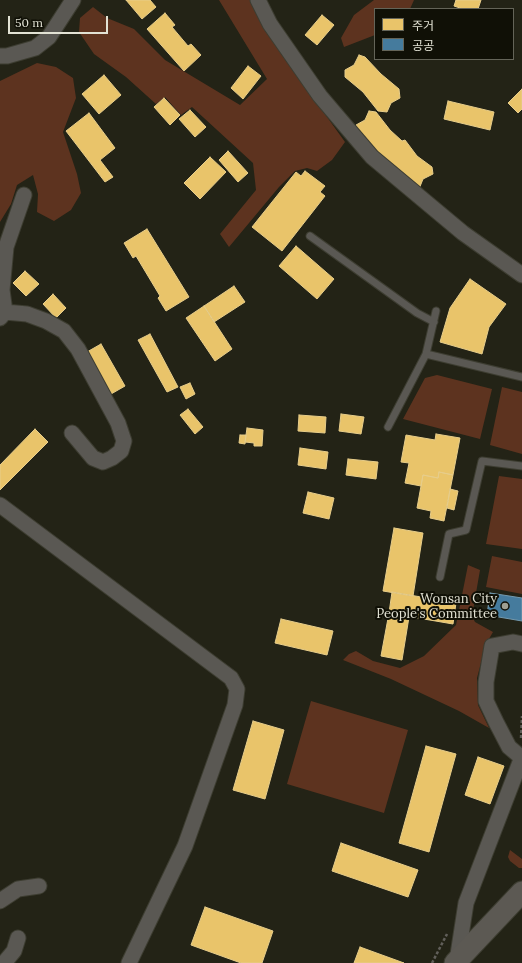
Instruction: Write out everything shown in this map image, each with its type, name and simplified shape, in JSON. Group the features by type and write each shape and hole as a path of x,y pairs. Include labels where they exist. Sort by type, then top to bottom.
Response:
{"main road":[{"path":"458,962 522,892"}],"street":[{"path":"0,56 7,56 35,48 49,37 73,0"},
{"path":"258,0 270,24 320,96 372,157 463,233 522,275"},
{"path":"24,195 6,247 2,290 2,315 27,314 46,321 64,331 78,349 118,423 124,441 121,451 112,458 103,462 93,458 72,433"},
{"path":"0,505 231,678 237,689 235,705 185,846 129,963"},
{"path":"458,962 466,903 522,758 509,746 486,701 486,682 492,646 513,642 522,644"},
{"path":"0,900 18,889 39,886"},
{"path":"4,963 14,951 18,938"}],"lane":[{"path":"310,236 417,313 434,322"},
{"path":"388,427 426,354 436,311"},
{"path":"426,354 522,377"},
{"path":"440,577 449,534 466,530 482,460 522,466"}],"path":[{"path":"520,727 522,716"}],"shaded area":[{"path":"219,0 250,0 279,50 345,142 332,160 317,171 307,168 295,171 279,187 229,247 220,234 256,190 253,163 192,107 181,115 165,97 156,104 126,77 94,54 79,32 80,18 93,7 107,18 134,29 165,60 240,105 267,79"},
{"path":"374,0 414,0 410,8 374,8 374,35 344,47 341,38 354,15"},
{"path":"37,63 56,67 73,78 76,98 63,132 77,174 81,193 71,210 54,221 37,212 38,194 33,175 17,185 11,204 0,222 0,81"},
{"path":"437,375 492,389 480,439 403,419 425,378"},
{"path":"502,387 522,392 522,454 490,445"},
{"path":"499,476 522,479 522,549 486,544"},
{"path":"492,556 522,562 522,594 486,587"},
{"path":"468,565 480,570 472,616 475,622 493,632 486,644 477,678 478,705 489,728 459,711 391,679 343,660 349,654 356,651 373,661 400,668 424,656 456,625"},
{"path":"311,701 408,730 384,813 287,784"},
{"path":"510,850 522,859 522,868 519,868 510,861 508,857"}],"building: 주거":[{"path":"126,0 150,0 156,7 142,19"},
{"path":"456,0 481,0 478,8 460,8 454,6"},
{"path":"165,13 175,25 172,27 188,46 191,44 201,55 184,71 147,29"},
{"path":"322,15 334,25 317,45 305,35"},
{"path":"359,55 365,57 381,74 399,89 400,98 391,103 387,112 378,111 363,92 345,77 345,70 354,65"},
{"path":"248,66 261,76 243,99 231,88"},
{"path":"104,75 121,95 99,114 82,94"},
{"path":"522,89 522,109 518,113 508,103"},
{"path":"164,98 180,115 170,125 154,107"},
{"path":"448,101 494,112 490,130 444,119"},
{"path":"190,110 206,127 195,137 179,119"},
{"path":"369,111 376,112 390,130 402,141 405,140 417,156 432,167 433,174 423,179 419,189 382,159 355,131 356,125 365,120"},
{"path":"89,113 115,148 100,160 113,177 105,182 66,131"},
{"path":"228,151 248,173 238,182 219,160"},
{"path":"210,157 226,172 200,199 184,183"},
{"path":"305,171 325,186 320,192 325,196 282,251 252,227 296,172 301,176"},
{"path":"147,229 189,297 166,311 158,298 160,296 136,256 133,258 124,243"},
{"path":"296,246 334,279 317,299 279,266"},
{"path":"25,271 39,284 26,296 13,283"},
{"path":"470,279 506,304 489,327 482,354 440,342 450,308"},
{"path":"234,286 245,302 214,322 204,306"},
{"path":"53,294 66,308 56,318 43,304"},
{"path":"204,306 232,349 215,361 186,318"},
{"path":"150,334 178,387 167,392 138,340"},
{"path":"101,344 125,386 111,394 87,352"},
{"path":"190,383 195,394 186,399 180,387"},
{"path":"188,409 203,427 195,434 180,415"},
{"path":"341,414 364,417 361,434 339,431"},
{"path":"299,415 326,417 325,433 298,431"},
{"path":"247,428 263,430 262,446 254,446 254,443 245,442"},
{"path":"35,429 48,442 0,490 0,465"},
{"path":"436,434 460,438 453,475 439,472 438,478 423,475 421,486 405,483 409,463 401,462 406,435 435,440"},
{"path":"240,435 246,435 245,444 239,443"},
{"path":"300,448 328,452 326,469 298,465"},
{"path":"348,459 378,462 376,479 346,475"},
{"path":"439,472 453,475 444,521 430,518 431,511 417,508 423,475 438,478"},
{"path":"450,489 458,491 454,510 447,508"},
{"path":"308,492 334,498 329,519 303,513"},
{"path":"394,528 423,533 413,596 383,591"},
{"path":"392,592 456,603 453,624 389,613"},
{"path":"389,613 409,617 402,660 381,656"},
{"path":"281,619 333,631 327,655 275,643"},
{"path":"253,721 284,730 265,799 233,790"},
{"path":"426,746 456,754 429,852 399,843"},
{"path":"478,757 504,766 490,804 465,795"},
{"path":"341,843 418,870 408,897 332,871"},
{"path":"205,907 273,931 262,963 241,963 191,945"},
{"path":"360,947 404,963 354,963"}],"building: 공공":[{"name":"Wonsan City People's Committee","path":"490,593 522,598 522,621 487,615"}],"place":[{"name":"Wonsan City People's Committee","path":"505,606"}]}
